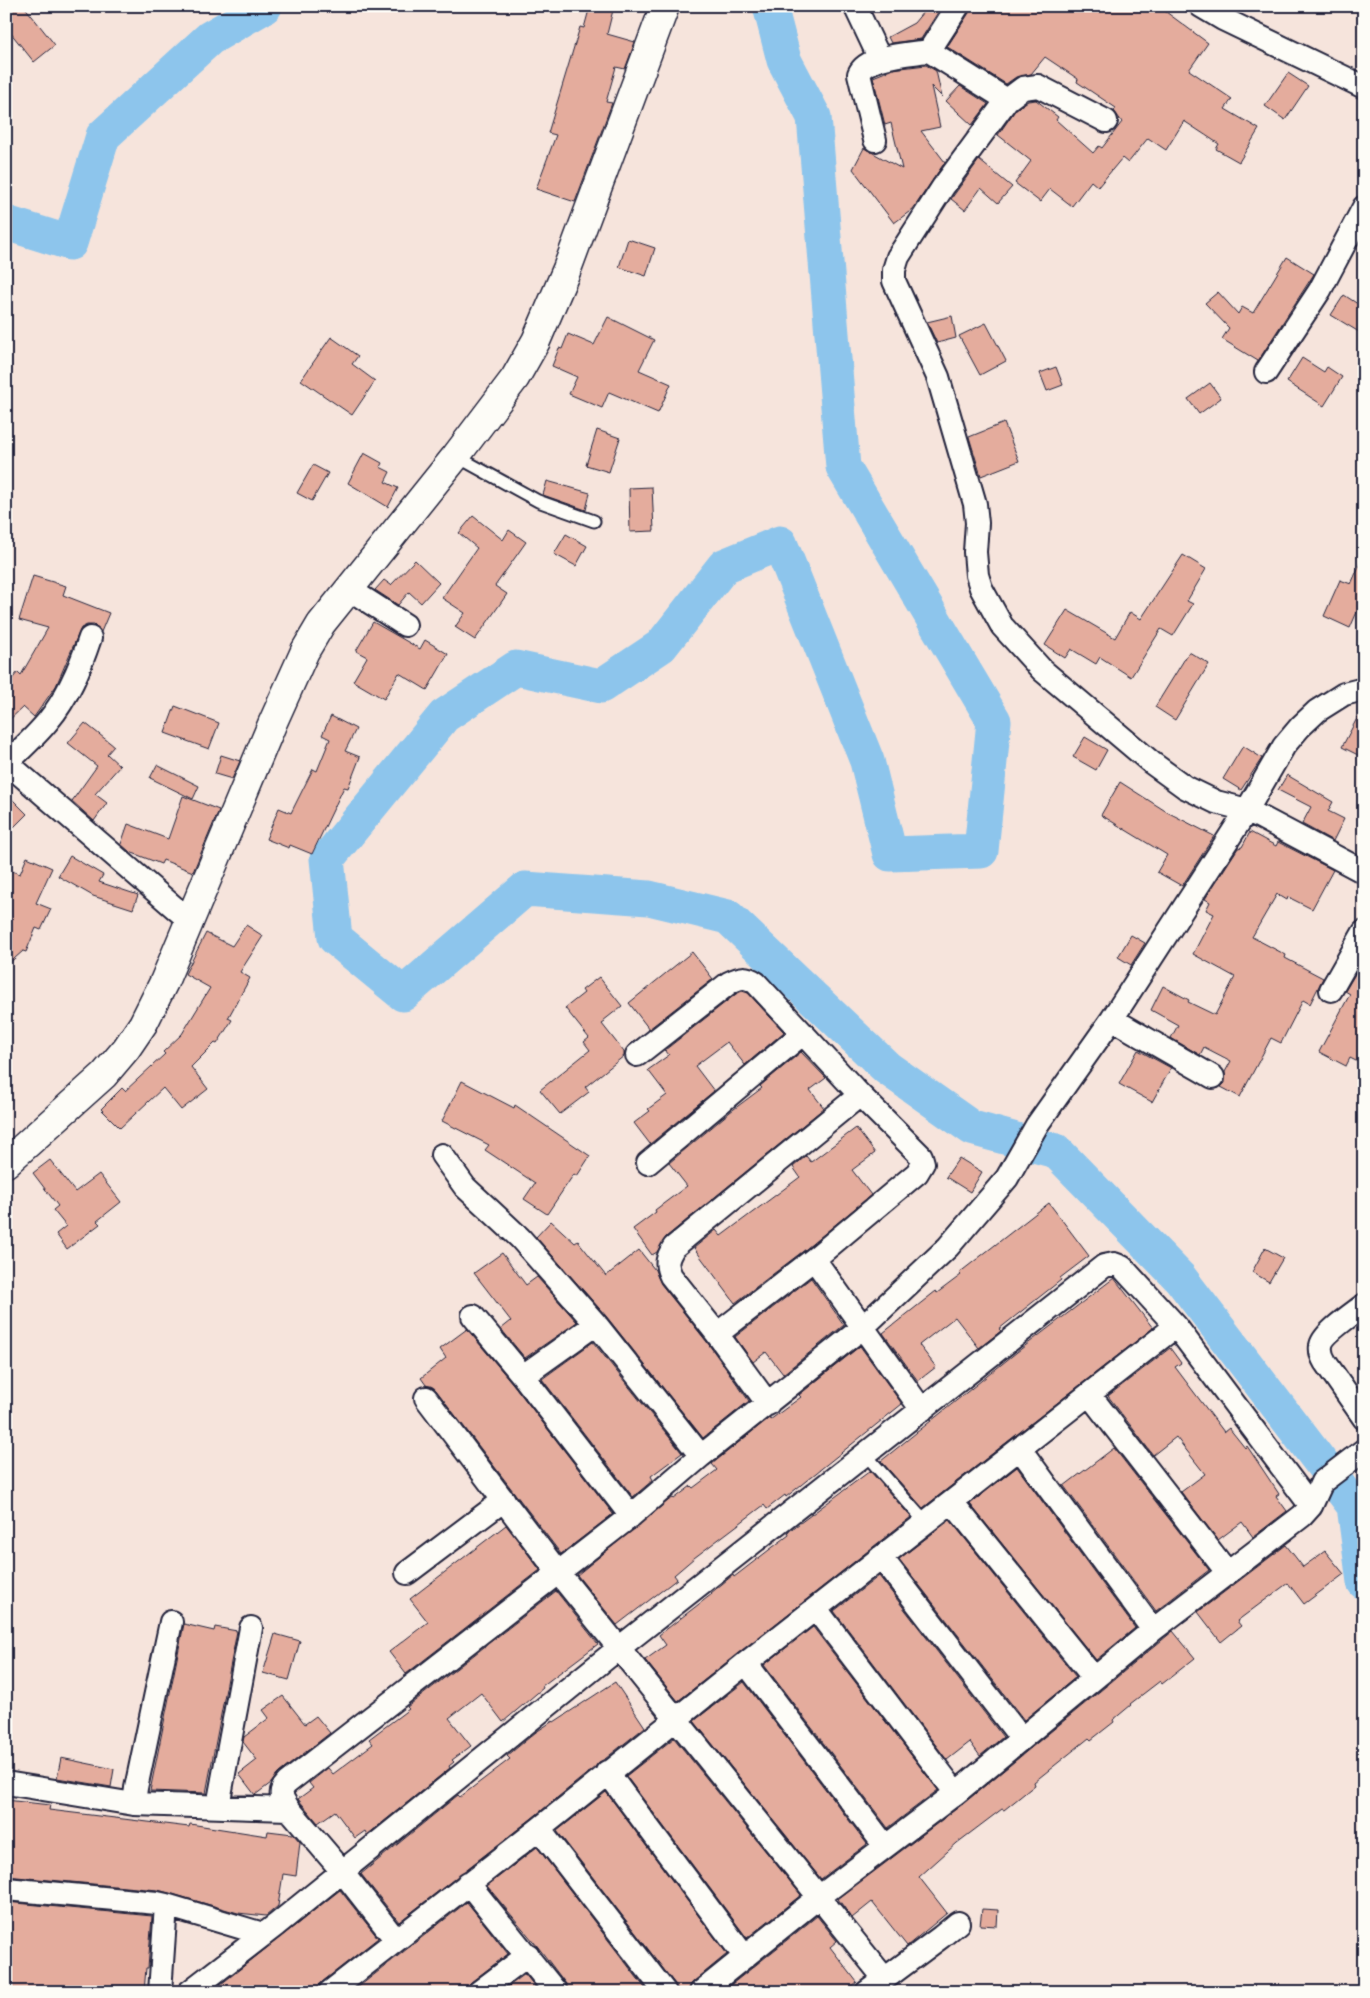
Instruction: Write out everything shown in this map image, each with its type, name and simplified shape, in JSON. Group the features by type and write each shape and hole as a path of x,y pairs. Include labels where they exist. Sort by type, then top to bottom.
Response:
{"street":[{"path":"6,1164 104,1075 126,1049 143,1024 164,982 273,722 305,651 321,624 456,456 515,378 548,315 665,6"},
{"path":"855,6 880,59"},
{"path":"929,51 958,6"},
{"path":"1201,6 1364,87"},
{"path":"875,140 859,74 861,68 867,63 880,59 929,51 1007,100"},
{"path":"1106,121 1038,86 1023,88 1007,100 943,187 898,257 894,270 894,281 938,376 972,492 977,523 975,552 977,575 981,588 1002,626 1042,670 1185,787 1216,802 1247,810 1364,872"},
{"path":"1266,372 1320,290 1364,207"},
{"path":"349,589 404,625"},
{"path":"90,638 82,662 59,707 39,732 7,763 190,921"},
{"path":"396,1940 342,1871 289,1809 281,1795 281,1788 557,1571 631,1516 701,1456 862,1328 948,1247 1007,1178 1037,1125 1112,1019 1247,810 1284,746 1317,711 1344,694 1364,689"},
{"path":"1332,990 1364,932"},
{"path":"637,1055 729,983 740,977 749,978 756,983 860,1095 921,1156 923,1163 918,1173 814,1259 717,1334"},
{"path":"1112,1019 1213,1077"},
{"path":"648,1163 802,1034"},
{"path":"768,1404 717,1334 671,1276 666,1266 668,1256 674,1247 860,1095"},
{"path":"442,1155 464,1187 520,1238 596,1324 701,1456"},
{"path":"814,1259 922,1410"},
{"path":"189,1992 264,1934 619,1648 1104,1266 1114,1264 1122,1267 1176,1326 1311,1506"},
{"path":"1364,1305 1329,1333 1323,1340 1321,1354 1364,1418"},
{"path":"473,1316 523,1376 631,1516"},
{"path":"523,1376 596,1324"},
{"path":"330,1992 539,1829 607,1772 1176,1326"},
{"path":"1089,1394 1227,1572"},
{"path":"426,1398 557,1571 819,1897 872,1988 941,1938 958,1923"},
{"path":"1020,1449 1153,1630"},
{"path":"701,1992 819,1897 956,1793 1153,1630 1302,1516 1311,1506 1322,1482 1364,1450"},
{"path":"406,1573 504,1500"},
{"path":"952,1502 1094,1678"},
{"path":"881,1557 1021,1738"},
{"path":"816,1609 956,1793"},
{"path":"134,1804 171,1622"},
{"path":"218,1806 251,1628"},
{"path":"746,1663 885,1846"},
{"path":"607,1772 745,1957"},
{"path":"6,1783 134,1804 289,1809"},
{"path":"539,1829 665,1992"},
{"path":"468,1883 556,1992"},
{"path":"6,1890 157,1903 264,1934"},
{"path":"160,1992 166,1905"},
{"path":"480,1992 528,1955"}],"lane":[{"path":"456,456 538,501 594,521"},
{"path":"866,1455 926,1522"}],"building":[{"path":"6,6 24,6 55,45 34,62 6,27"},
{"path":"590,6 614,6 607,34 635,42 625,69 616,67 606,102 612,103 575,202 536,189 556,135 548,133 580,27 584,28"},
{"path":"928,6 942,6 921,39 891,43 888,37 914,23"},
{"path":"971,6 1158,6 1208,43 1189,70 1232,99 1225,109 1259,129 1239,162 1216,149 1219,144 1184,121 1166,150 1148,138 1128,163 1122,158 1098,187 1091,181 1072,206 1050,189 1040,202 1015,183 1031,161 998,135 1016,109 1028,101 1036,100 1058,117 1056,120 1093,153 1099,146 1102,148 1122,122 1114,111 1116,108 1077,82 1078,79 1045,57 1031,74 1016,77 1006,84 947,47 969,13"},
{"path":"926,65 936,71 942,97 931,86 940,127 921,131 945,162 913,209 894,223 853,169 864,148 902,169 891,123 885,125 873,77 893,69"},
{"path":"1288,73 1308,86 1285,120 1265,106"},
{"path":"960,86 988,104 972,125 946,101"},
{"path":"979,160 1012,187 998,203 981,188 965,210 951,199"},
{"path":"628,239 655,248 646,276 619,267"},
{"path":"1287,257 1314,274 1258,361 1222,339 1229,328 1205,303 1218,292 1238,314 1242,307 1253,313"},
{"path":"1344,295 1364,308 1364,335 1331,315"},
{"path":"952,316 956,338 937,343 927,322"},
{"path":"608,317 654,340 639,370 671,384 658,413 609,392 602,408 569,394 577,377 552,366 559,348 562,349 568,334 594,345"},
{"path":"986,323 1006,361 980,375 959,336"},
{"path":"331,337 358,356 352,364 375,381 352,415 301,380"},
{"path":"1302,358 1324,372 1327,367 1342,377 1324,406 1287,382"},
{"path":"1056,367 1063,385 1047,391 1040,373"},
{"path":"1210,383 1221,398 1199,414 1188,399"},
{"path":"1004,423 1019,461 981,476 969,437"},
{"path":"597,430 620,438 609,472 586,465"},
{"path":"364,453 382,463 380,467 390,472 385,482 398,488 388,507 348,483"},
{"path":"313,465 328,473 312,501 297,493"},
{"path":"547,481 590,493 586,510 543,495"},
{"path":"652,487 654,531 630,532 629,488"},
{"path":"473,516 503,540 509,530 526,542 495,586 507,594 475,640 455,627 465,613 442,598 477,548 459,533"},
{"path":"566,534 587,546 576,566 554,554"},
{"path":"1183,555 1206,569 1187,601 1193,604 1173,636 1161,629 1131,677 1100,657 1096,664 1071,649 1065,658 1045,645 1067,610 1115,638 1130,612 1141,619"},
{"path":"1364,555 1364,596 1350,628 1324,616 1340,580 1351,584"},
{"path":"415,560 439,583 421,603 409,592 398,605 375,590 384,580 391,585"},
{"path":"33,576 66,586 63,595 109,613 101,632 94,625 87,625 81,628 56,686 34,717 23,707 6,723 6,686 18,672 21,675 48,628 19,620"},
{"path":"373,622 420,649 425,640 448,654 427,690 399,673 384,699 353,681 367,657 356,651"},
{"path":"1189,652 1209,664 1175,720 1155,707"},
{"path":"1364,705 1364,758 1342,747"},
{"path":"175,706 219,723 209,749 165,733"},
{"path":"331,716 356,729 345,751 360,757 348,788 344,787 312,854 290,845 289,848 266,839 279,808 291,813 313,769 317,771 330,739 322,735"},
{"path":"85,723 114,746 107,754 120,766 95,794 107,803 94,821 72,801 97,766 68,743"},
{"path":"1085,737 1107,750 1096,770 1073,757"},
{"path":"1243,746 1262,758 1241,790 1223,779"},
{"path":"221,755 240,761 232,779 215,774"},
{"path":"157,765 199,786 193,799 150,778"},
{"path":"1287,775 1333,802 1328,811 1344,819 1333,841 1302,824 1311,807 1278,790"},
{"path":"1120,782 1167,812 1214,836 1182,886 1157,872 1167,855 1101,815"},
{"path":"6,793 27,814 6,835"},
{"path":"183,796 219,810 193,872 163,860 161,864 130,852 121,844 128,824 168,839"},
{"path":"1250,832 1276,846 1278,842 1333,870 1312,909 1288,897 1287,900 1277,894 1252,937 1286,955 1285,958 1323,978 1310,1004 1303,1000 1281,1043 1271,1038 1240,1097 1221,1087 1225,1083 1225,1072 1231,1061 1204,1047 1200,1055 1171,1038 1178,1025 1151,1010 1163,986 1189,1000 1188,1002 1215,1015 1235,977 1193,954 1214,914 1206,910 1210,902 1205,899 1238,848 1242,847"},
{"path":"70,856 103,875 99,882 138,895 133,909 93,896 58,876"},
{"path":"27,857 52,868 36,903 51,909 41,930 36,928 26,952 23,951 6,966 6,869 20,874"},
{"path":"246,925 263,936 240,972 250,978 228,1018 232,1020 217,1044 215,1043 191,1067 208,1089 181,1110 163,1088 120,1128 101,1109 122,1088 125,1091 165,1054 163,1052 182,1034 210,988 185,974 206,933 232,946"},
{"path":"1131,935 1145,943 1131,965 1118,957"},
{"path":"692,952 713,979 649,1029 629,1003"},
{"path":"1364,959 1364,1065 1350,1058 1346,1066 1319,1052 1350,994 1345,991"},
{"path":"599,977 622,1006 603,1021 605,1022 602,1024 624,1052 624,1056 585,1087 589,1092 560,1114 540,1090 590,1050 584,1042 589,1038 565,1008 584,993 582,990"},
{"path":"742,991 748,993 784,1032 745,1065 727,1042 695,1066 714,1091 650,1144 634,1123 650,1111 648,1109 667,1095 648,1070 669,1055 665,1050"},
{"path":"1138,1050 1171,1068 1152,1102 1119,1084"},
{"path":"801,1052 826,1078 810,1090 824,1108 666,1237 657,1252 652,1255 633,1229 687,1186 669,1163 762,1088 760,1086"},
{"path":"462,1081 514,1108 515,1105 590,1156 577,1176 574,1174 547,1214 524,1199 535,1183 485,1150 489,1145 442,1121"},
{"path":"856,1128 875,1153 852,1170 871,1195 806,1249 735,1303 694,1248 716,1230 721,1236 800,1177 793,1167 806,1156 811,1162"},
{"path":"959,1158 982,1172 970,1192 946,1177"},
{"path":"50,1160 75,1192 99,1174 121,1202 97,1221 100,1224 67,1249 56,1234 66,1226 53,1210 58,1206 33,1173"},
{"path":"1049,1203 1089,1256 999,1329 1001,1331 979,1348 955,1317 919,1345 936,1367 918,1381 883,1333 936,1291 937,1293 961,1275 959,1273"},
{"path":"551,1221 575,1243 578,1241 606,1276 639,1250 655,1270 661,1284 707,1342 749,1401 703,1438 606,1316 536,1237"},
{"path":"1265,1248 1283,1258 1269,1282 1252,1272"},
{"path":"502,1253 526,1285 537,1277 577,1322 525,1358 501,1329 511,1321 474,1273"},
{"path":"811,1278 844,1325 783,1374 766,1352 753,1362 735,1337"},
{"path":"1114,1278 1153,1328 923,1508 881,1461 1017,1352"},
{"path":"467,1329 513,1384 613,1514 561,1554 436,1390 426,1385 421,1378 446,1358 440,1349"},
{"path":"593,1342 682,1453 651,1476 653,1480 633,1497 542,1379"},
{"path":"860,1346 902,1404 786,1497 785,1495 767,1509 764,1505 694,1558 674,1575 677,1579 617,1625 577,1575 669,1500 674,1499 691,1486 693,1488 717,1470 712,1464 769,1418 770,1420 801,1397 799,1395"},
{"path":"1170,1348 1181,1363 1175,1367 1224,1432 1229,1428 1245,1448 1247,1446 1279,1494 1276,1496 1287,1511 1253,1537 1242,1522 1218,1540 1181,1492 1205,1474 1176,1437 1153,1455 1108,1396"},
{"path":"1114,1448 1209,1570 1156,1611 1064,1486"},
{"path":"1017,1467 1135,1628 1096,1660 970,1504"},
{"path":"870,1471 911,1517 678,1701 645,1660 666,1645 659,1635 712,1594 733,1575 734,1577 789,1535 788,1532"},
{"path":"950,1520 1076,1677 1024,1720 899,1559"},
{"path":"506,1525 540,1570 406,1674 389,1652 428,1622 410,1599"},
{"path":"1286,1545 1303,1567 1325,1551 1344,1574 1304,1604 1288,1583 1237,1621 1241,1626 1221,1642 1198,1612"},
{"path":"879,1576 1003,1737 980,1756 970,1742 947,1760 834,1611"},
{"path":"556,1591 598,1644 542,1686 543,1688 503,1722 481,1693 449,1718 471,1746 452,1760 454,1762 449,1766 450,1768 367,1835 365,1831 355,1838 335,1811 318,1823 298,1799 313,1788 309,1783 328,1768 333,1774 373,1744 369,1739 409,1709 407,1707"},
{"path":"184,1624 214,1631 215,1627 237,1631 206,1793 150,1791"},
{"path":"813,1627 938,1790 888,1828 764,1665"},
{"path":"1173,1631 1195,1658 1162,1684 1160,1681 1130,1704 1113,1720 1114,1722 1091,1740 1089,1738 1034,1782 1035,1785 1004,1810 1002,1809 957,1843 919,1877 947,1913 907,1946 872,1902 852,1918 838,1899 964,1803"},
{"path":"275,1634 300,1641 289,1680 263,1673"},
{"path":"615,1682 645,1727 399,1922 361,1874 458,1795 460,1797 510,1759 507,1756 536,1732"},
{"path":"744,1682 867,1844 821,1879 694,1721"},
{"path":"283,1696 305,1724 316,1716 330,1733 279,1773 271,1783 255,1795 239,1774 257,1760 243,1742 244,1737 269,1718 263,1710"},
{"path":"674,1738 801,1895 747,1938 626,1776"},
{"path":"61,1758 114,1769 111,1787 57,1778"},
{"path":"606,1792 727,1954 693,1982 688,1992 678,1992 675,1984 557,1831"},
{"path":"6,1800 50,1805 49,1810 189,1827 190,1824 267,1836 268,1831 293,1834 300,1842 296,1876 283,1874 278,1906 266,1916 238,1913 158,1890 6,1876"},
{"path":"537,1847 648,1992 569,1992 566,1984 538,1947 487,1886"},
{"path":"340,1890 378,1938 322,1982 317,1992 211,1992"},
{"path":"6,1902 152,1916 144,1992 6,1992"},
{"path":"467,1902 508,1954 471,1982 467,1986 466,1992 352,1992"},
{"path":"982,1909 998,1910 997,1926 980,1925"},
{"path":"817,1916 837,1941 830,1947 857,1982 845,1992 722,1992"},
{"path":"525,1974 539,1992 501,1992"}],"waterway":[{"path":"6,223 70,243 103,136 210,38 265,6"},
{"path":"770,6 784,60 814,117 843,467 994,721 981,851 890,854 867,761 780,543 724,566 661,646 601,686 516,668 444,716 327,859 335,938 403,994 525,889 649,898 728,917 887,1068 972,1128 1056,1151 1180,1278 1354,1506 1364,1582"}]}
